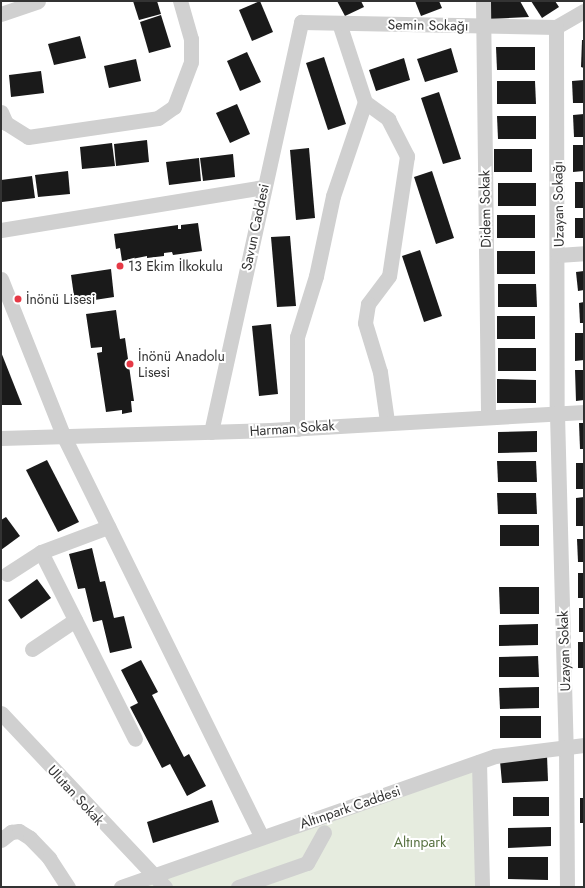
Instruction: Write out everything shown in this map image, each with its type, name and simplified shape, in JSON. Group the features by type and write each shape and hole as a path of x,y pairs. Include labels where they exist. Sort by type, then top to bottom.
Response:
{"street":[{"path":"1,14 38,1"},
{"path":"1,112 6,123 28,137 158,118 174,107 191,62 191,39 180,1"},
{"name":"Didem Sokak","path":"483,1 482,26 488,417"},
{"path":"556,27 584,11"},
{"name":"Semin Sokağı","path":"301,22 556,27"},
{"name":"Savun Caddesi","path":"211,432 301,22"},
{"path":"339,23 365,102 388,119 407,156 389,276 368,304 365,323 380,372 387,421"},
{"name":"Uzayan Sokağı","path":"556,27 558,255 557,414"},
{"path":"297,428 297,337 316,276 333,196 365,102"},
{"path":"1,230 264,187"},
{"path":"558,255 584,253"},
{"path":"1,279 64,437 262,837"},
{"name":"Harman Sokak","path":"1,438 211,432 297,428 387,421 584,412"},
{"name":"Uzayan Sokak","path":"557,414 566,747 567,887"},
{"path":"7,574 41,552 108,528"},
{"path":"41,552 135,739"},
{"path":"32,649 75,620"},
{"name":"Ulutan Sokak","path":"1,713 165,887"},
{"name":"Altınpark Caddesi","path":"121,887 495,756 584,745"},
{"path":"478,762 482,887"},
{"path":"1,840 11,832 19,832 30,838 49,858 68,887"},
{"path":"238,887 307,863 324,832"}],"green space":[{"name":"Altınpark","path":"479,762 482,887 121,887"}],"building":[{"path":"133,1 157,1 161,14 139,20"},
{"path":"260,1 273,32 252,41 239,10"},
{"path":"337,1 361,1 364,7 345,16"},
{"path":"415,1 439,1 442,8 421,16"},
{"path":"490,1 520,1 529,17 491,19"},
{"path":"531,1 555,1 559,7 542,18"},
{"path":"161,15 171,47 149,53 140,22"},
{"path":"80,36 86,58 54,65 48,44"},
{"path":"582,40 584,40 584,68 581,67"},
{"path":"496,47 535,47 535,70 497,70"},
{"path":"451,48 458,72 425,82 417,59"},
{"path":"247,52 261,82 240,91 227,61"},
{"path":"324,57 346,124 328,130 306,63"},
{"path":"404,58 410,80 376,91 369,70"},
{"path":"136,59 141,81 109,88 104,66"},
{"path":"41,71 44,93 11,97 9,75"},
{"path":"584,80 584,103 573,103 572,81"},
{"path":"497,81 535,81 536,104 497,104"},
{"path":"439,92 461,159 443,164 421,98"},
{"path":"237,104 250,134 230,143 216,113"},
{"path":"584,114 584,137 574,137 573,115"},
{"path":"497,116 536,116 536,139 498,139"},
{"path":"147,140 149,162 116,166 114,144"},
{"path":"112,143 115,166 82,169 80,147"},
{"path":"573,145 584,145 584,171 573,172"},
{"path":"309,148 315,218 296,220 290,150"},
{"path":"494,149 532,149 532,172 494,172"},
{"path":"233,154 235,177 203,181 200,158"},
{"path":"199,158 201,181 169,185 166,162"},
{"path":"68,171 70,194 38,197 35,175"},
{"path":"432,171 454,238 436,244 414,177"},
{"path":"32,176 35,198 2,202 1,180"},
{"path":"575,182 584,182 584,208 575,208"},
{"path":"498,183 536,183 536,206 498,206"},
{"path":"497,215 535,215 535,238 497,238"},
{"path":"575,218 584,218 584,238 575,238"},
{"path":"198,223 202,251 173,255 172,252 164,253 164,256 147,258 147,256 122,261 120,248 116,249 114,234 178,225 178,229 181,229 181,225"},
{"path":"290,236 296,306 277,307 271,237"},
{"path":"420,250 442,316 424,322 402,256"},
{"path":"497,251 535,251 535,274 497,274"},
{"path":"111,269 114,297 75,303 71,275"},
{"path":"584,271 584,290 578,291 576,272"},
{"path":"498,284 536,284 537,307 498,307"},
{"path":"584,302 584,323 580,323 579,303"},
{"path":"116,310 120,339 125,338 134,401 131,401 132,412 122,414 122,410 106,412 97,353 102,352 102,347 91,348 86,314"},
{"path":"497,316 535,316 535,339 497,339"},
{"path":"271,324 278,394 259,396 252,326"},
{"path":"575,333 584,333 584,360 575,361"},
{"path":"498,348 536,348 536,371 498,371"},
{"path":"1,352 22,405 1,405"},
{"path":"575,370 584,370 584,400 576,401"},
{"path":"497,379 536,380 536,403 497,403"},
{"path":"579,423 584,423 584,449 580,449"},
{"path":"537,431 537,452 498,453 498,432"},
{"path":"47,460 79,522 58,532 26,470"},
{"path":"497,461 536,461 537,482 498,482"},
{"path":"576,463 584,463 584,489 576,489"},
{"path":"497,493 536,493 537,514 498,514"},
{"path":"584,497 584,526 576,526 576,498"},
{"path":"6,517 20,536 1,550 1,520"},
{"path":"500,525 539,525 539,546 500,546"},
{"path":"577,539 584,539 584,562 578,562"},
{"path":"92,548 100,582 105,581 114,618 124,616 132,648 110,653 102,620 93,622 85,588 78,589 69,554"},
{"path":"578,573 584,573 584,598 578,598"},
{"path":"37,579 51,598 21,619 8,600"},
{"path":"499,587 539,587 539,614 500,614"},
{"path":"579,608 584,608 584,632 579,632"},
{"path":"538,624 538,645 499,646 499,625"},
{"path":"578,642 584,642 584,668 578,668"},
{"path":"538,656 539,677 499,677 499,657"},
{"path":"141,660 158,692 152,695 184,757 189,754 206,786 187,796 170,764 162,768 130,707 138,703 121,670"},
{"path":"539,687 539,708 500,709 499,688"},
{"path":"500,716 541,716 541,738 500,738"},
{"path":"547,755 548,781 502,783 500,761"},
{"path":"513,797 549,797 549,816 513,816"},
{"path":"580,798 584,798 584,823 580,823"},
{"path":"212,800 219,822 153,843 147,822"},
{"path":"551,827 551,846 508,848 508,828"},
{"path":"508,857 548,857 548,880 508,879"}],"place":[{"name":"13 Ekim İlkokulu","path":"120,266"},
{"name":"İnönü Lisesi","path":"18,299"},
{"name":"İnönü Anadolu Lisesi","path":"130,364"}]}
